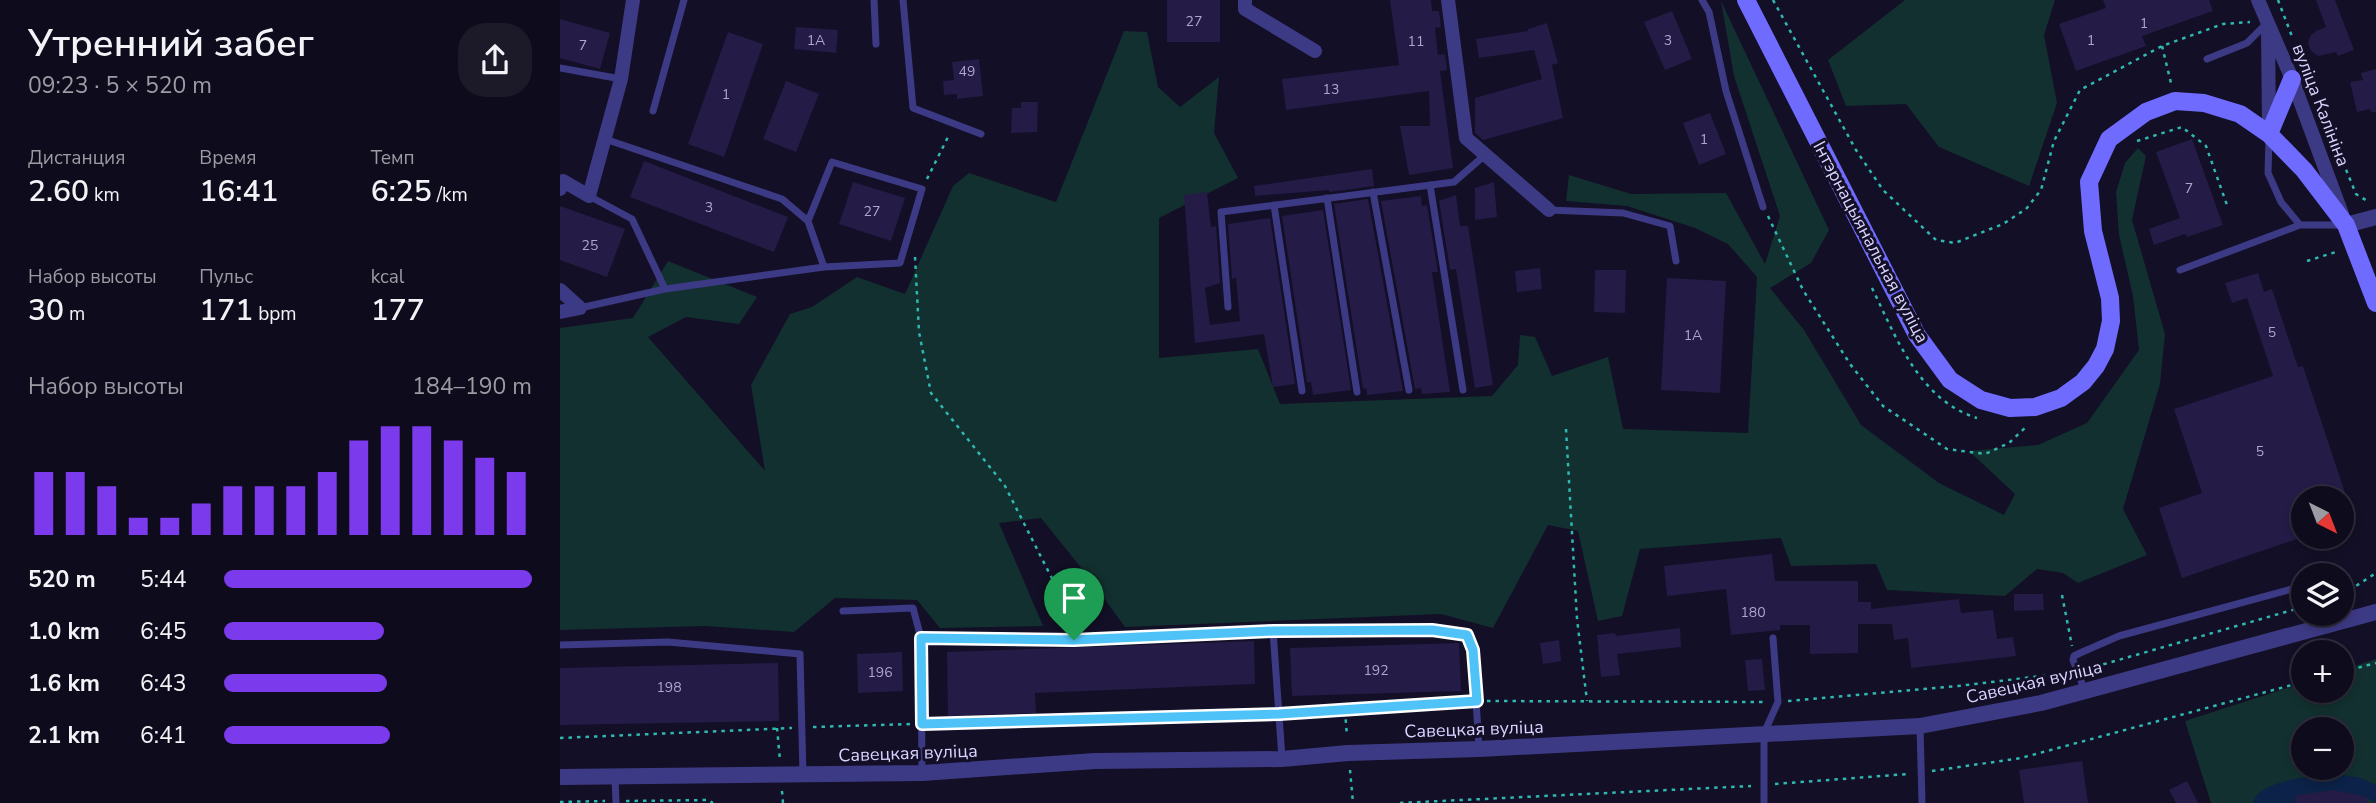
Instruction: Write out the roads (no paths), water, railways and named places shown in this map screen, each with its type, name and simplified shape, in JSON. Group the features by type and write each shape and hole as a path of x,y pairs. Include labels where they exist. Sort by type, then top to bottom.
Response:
{"main road":[{"name":"Інтэрнацыянальная вуліца","path":"1746,0 1917,335 1950,380 1981,400 2010,408 2035,407 2061,398 2083,382 2096,366 2105,349 2111,321 2110,298 2093,231 2089,182 2109,139 2146,112 2175,101 2204,103 2240,114 2269,134 2304,170 2346,225 2376,303"},
{"path":"2269,134 2301,80"}],"street":[{"path":"560,189 564,181 589,197 621,79 633,0"},
{"path":"1245,0 1245,9 1315,51"},
{"path":"1448,0 1466,138 1549,209"},
{"name":"вуліца Калініна","path":"2258,0 2301,80 2346,225"},
{"path":"2268,21 2269,134"},
{"path":"2346,225 2376,217"},
{"path":"560,290 580,308"},
{"path":"560,312 580,308"},
{"name":"Савецкая вуліца","path":"560,777 922,774 1095,761 1282,759 1348,752 1479,749 1920,726 2041,703 2376,612"}],"lane":[{"path":"653,111 684,0"},
{"path":"874,0 876,44"},
{"path":"903,0 913,108 981,134"},
{"path":"1702,0 1709,12 1726,91 1763,207"},
{"path":"2207,59 2247,43 2268,21"},
{"path":"560,68 621,79"},
{"path":"2269,134 2268,173 2281,202 2300,225"},
{"path":"605,139 782,199 808,222 824,267"},
{"path":"1228,307 1221,212 1454,182 1485,155"},
{"path":"580,308 665,289 824,267 900,263 922,189 832,162 808,222"},
{"path":"1430,185 1463,390"},
{"path":"1373,192 1409,390"},
{"path":"589,197 632,219 665,289"},
{"path":"1327,198 1357,392"},
{"path":"1274,205 1302,391"},
{"path":"1549,209 1623,213 1670,226 1676,261"},
{"path":"2180,270 2300,225 2346,225"},
{"path":"2086,691 2077,672 2074,656 2119,636 2291,589"},
{"path":"844,611 914,608 921,638 922,774"},
{"path":"921,638 1074,640 1273,631 1432,630 1467,635 1473,650 1479,749"},
{"path":"1273,631 1282,759"},
{"path":"1764,803 1764,733 1777,702 1773,638"},
{"path":"560,645 668,642 800,654 803,776"},
{"path":"1920,726 1922,803"},
{"path":"615,776 616,802"}],"water":[{"path":"2361,778 2376,785 2376,803 2366,797 2332,790 2314,793 2297,803 2253,803 2257,795 2275,784 2291,780"}]}
